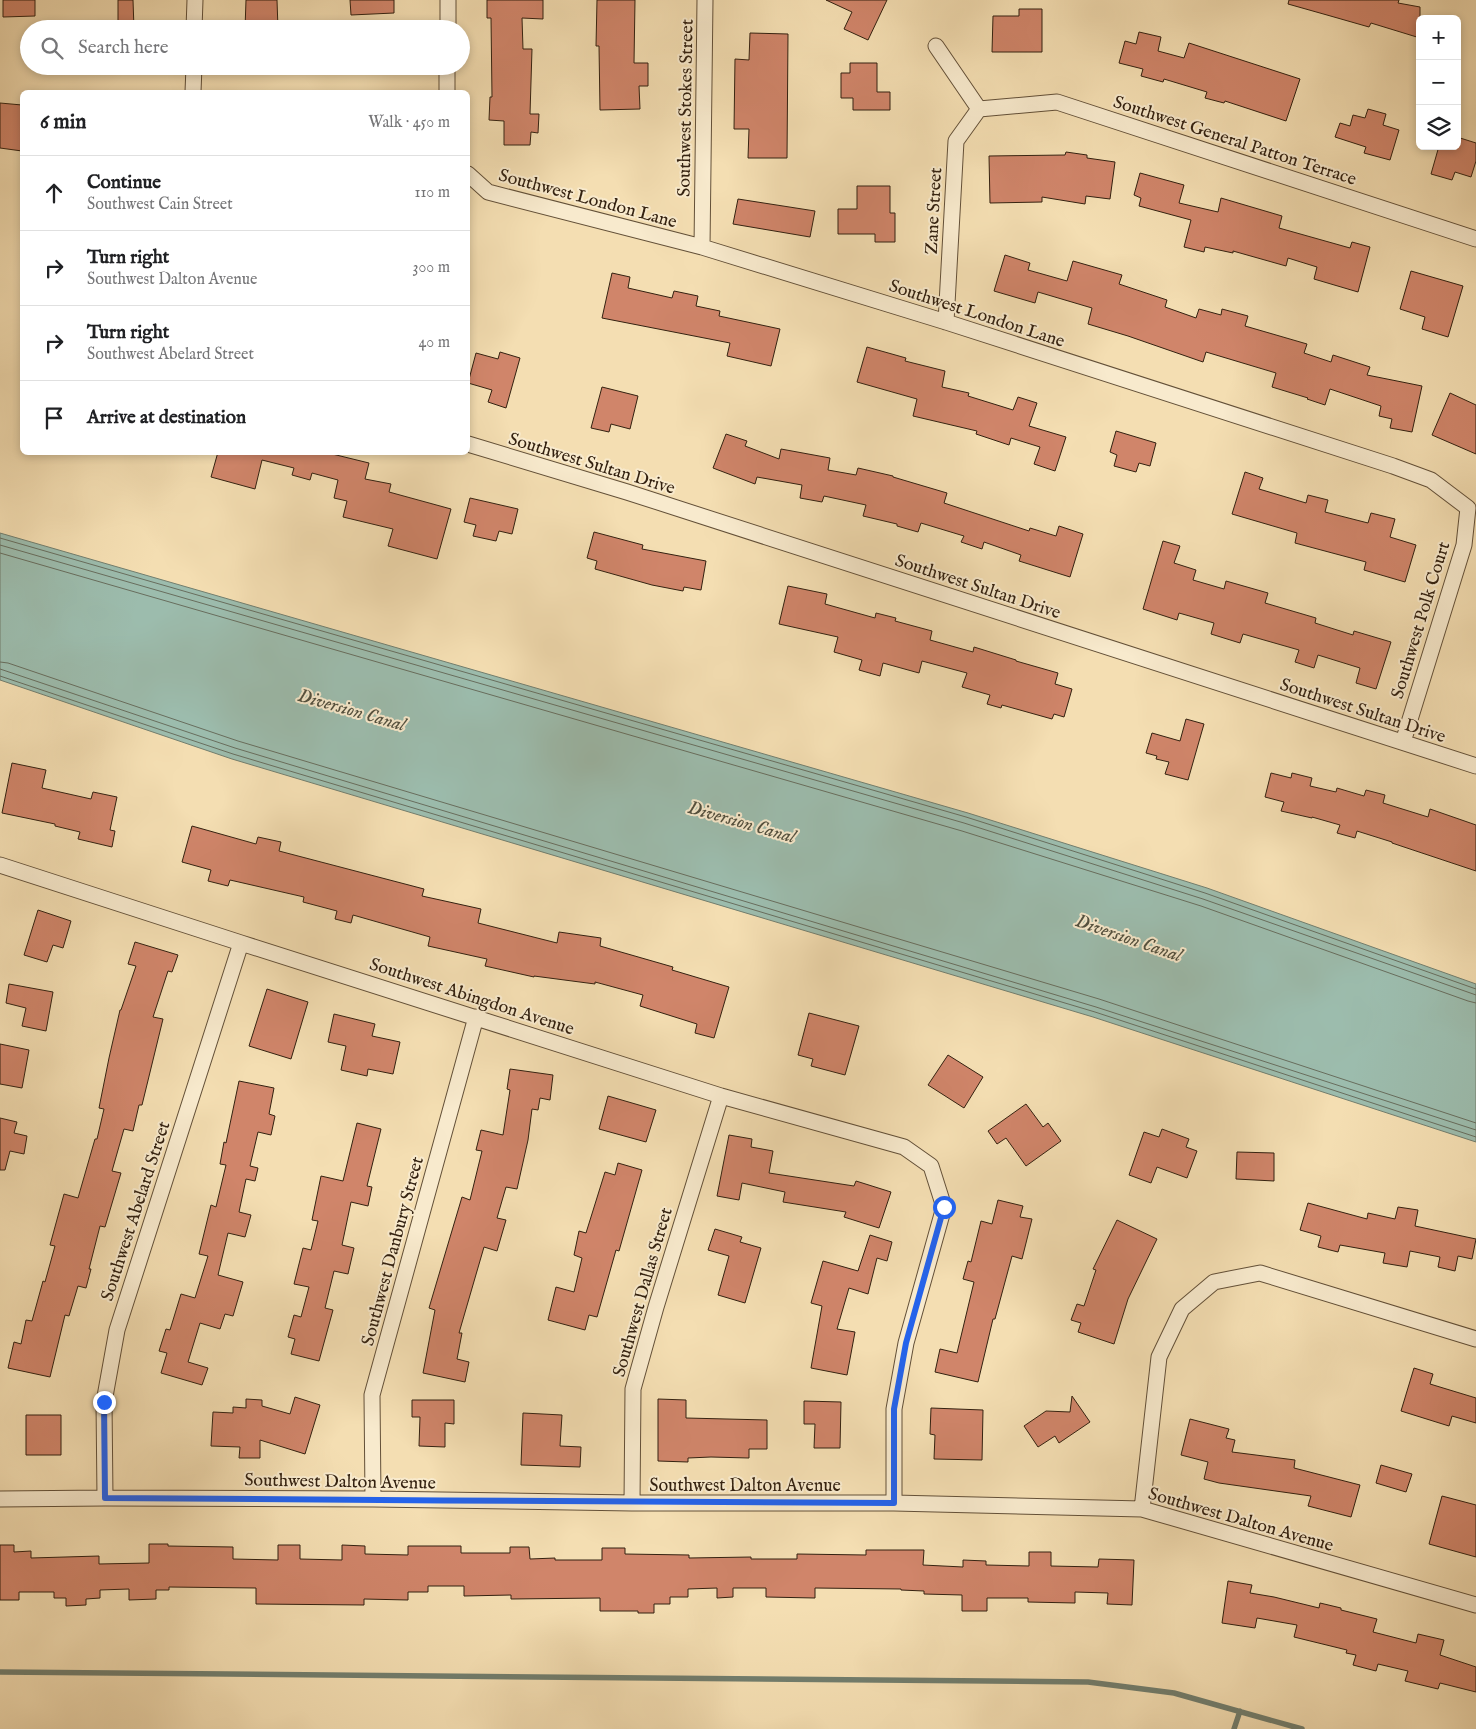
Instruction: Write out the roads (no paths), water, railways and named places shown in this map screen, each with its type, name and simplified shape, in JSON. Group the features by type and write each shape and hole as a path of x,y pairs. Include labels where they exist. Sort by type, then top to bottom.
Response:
{"street":[{"path":"194,20 195,0"},
{"path":"448,0 448,20"},
{"name":"Southwest Stokes Street","path":"702,247 705,0"},
{"path":"936,46 979,109"},
{"path":"193,90 194,75"},
{"path":"447,75 447,90"},
{"name":"Southwest General Patton Terrace","path":"979,109 1057,102 1476,239"},
{"name":"Zane Street","path":"946,322 956,141 979,109"},
{"name":"Southwest London Lane","path":"470,176 488,192 702,247 946,322 1400,469 1431,480 1468,508"},
{"name":"Southwest Sultan Drive","path":"470,445 646,498 1476,766"},
{"name":"Southwest Polk Court","path":"1403,742 1464,545 1468,508"},
{"name":"Southwest Abingdon Avenue","path":"0,865 721,1096 904,1147 931,1166 944,1207 906,1343 894,1409 894,1503"},
{"name":"Southwest Abelard Street","path":"105,1498 104,1402 116,1330 241,943"},
{"name":"Southwest Danbury Street","path":"373,1499 372,1395 476,1017"},
{"name":"Southwest Dallas Street","path":"632,1503 633,1389 656,1307 721,1096"},
{"path":"1142,1509 1159,1357 1182,1309 1214,1282 1260,1274 1476,1339"},
{"name":"Southwest Dalton Avenue","path":"0,1499 373,1499 632,1503 894,1503 1142,1509 1476,1605"}],"water":[{"name":"Diversion Canal","path":"0,533 968,813 1207,888 1476,984 1476,1142 1093,1017 232,759 0,680"}],"waterway":[{"path":"0,1672 1088,1682 1174,1693 1302,1729"},
{"path":"1234,1729 1240,1711"}]}
